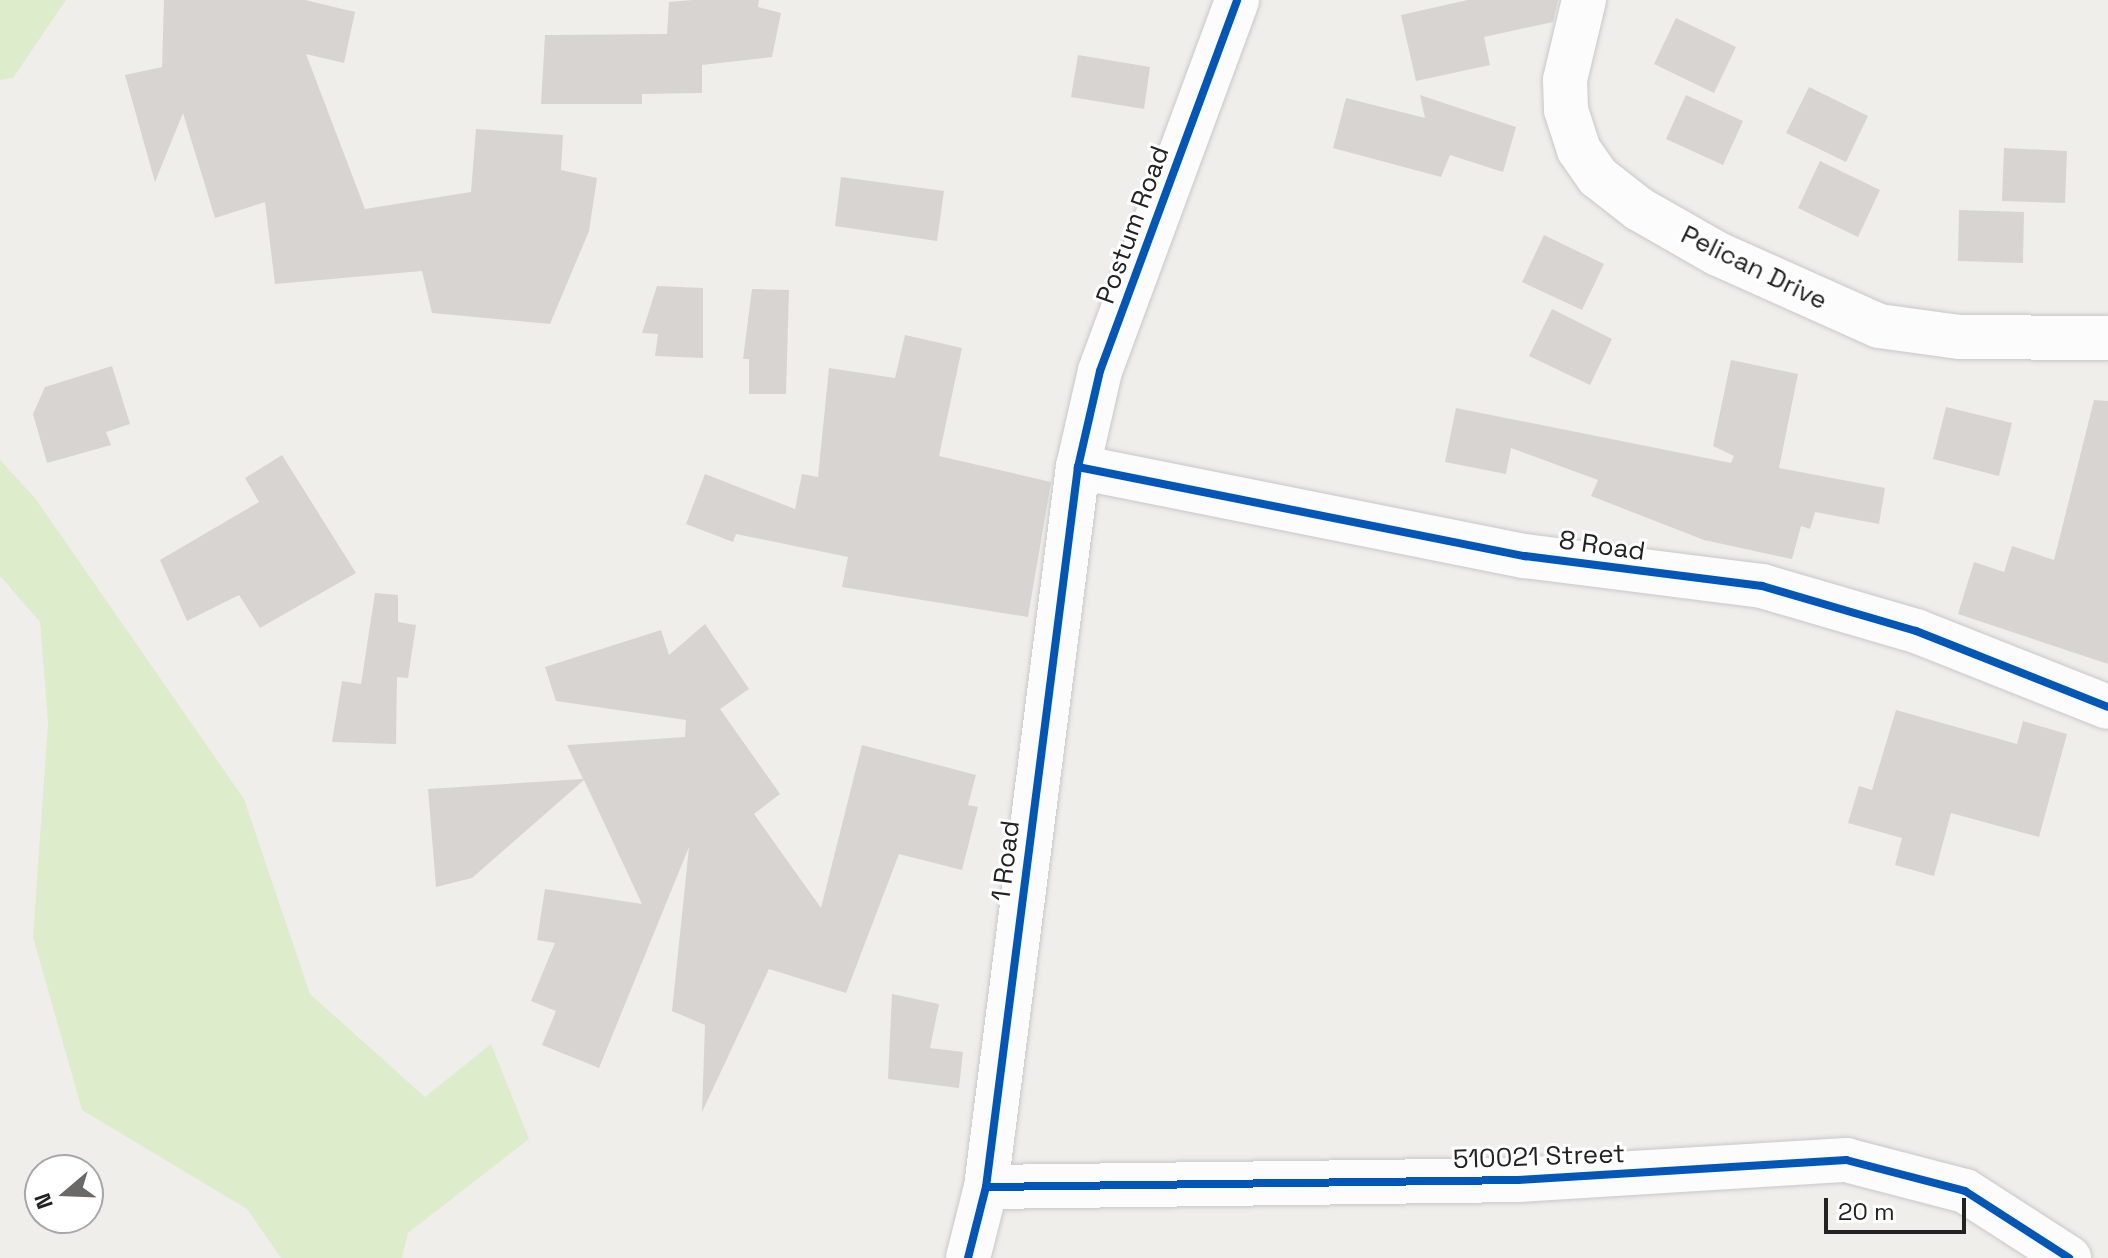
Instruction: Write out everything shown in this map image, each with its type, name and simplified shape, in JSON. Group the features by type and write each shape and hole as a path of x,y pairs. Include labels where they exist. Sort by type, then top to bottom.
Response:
{"street":[{"name":"Postum Road","path":"1078,467 1100,371 1237,0"},
{"name":"Pelican Drive","path":"1584,0 1565,80 1566,110 1579,150 1598,177 1639,209 1718,254 1879,326 1959,337 2108,338"},
{"name":"8 Road","path":"1078,467 1525,556 1762,586 1916,631 2108,707"},
{"name":"1 Road","path":"968,1258 986,1187 1078,467"},
{"name":"510021 Street","path":"986,1187 1518,1180 1846,1160 1965,1191 2069,1258"}],"green space":[{"path":"0,0 66,0 13,78 0,80"},
{"path":"0,460 35,498 244,799 310,994 425,1097 491,1044 529,1139 408,1233 402,1258 281,1258 247,1209 82,1110 33,937 48,723 40,622 0,576"}],"building":[{"path":"164,0 305,0 355,12 344,63 306,54 365,209 471,192 476,129 563,135 561,170 597,178 589,231 550,324 432,313 422,271 275,284 265,202 215,218 183,113 155,182 125,75 162,67"},
{"path":"759,0 758,7 781,13 772,57 702,65 702,93 642,94 642,104 541,104 545,35 667,34 669,2"},
{"path":"1468,0 1558,0 1553,22 1484,37 1490,65 1416,81 1401,15"},
{"path":"1676,18 1736,47 1714,93 1654,64"},
{"path":"1078,55 1150,67 1144,109 1071,97"},
{"path":"1809,87 1868,116 1846,162 1786,133"},
{"path":"1420,95 1516,127 1503,172 1450,155 1441,177 1333,148 1346,98 1425,118"},
{"path":"1686,95 1743,121 1723,165 1666,139"},
{"path":"2004,148 2067,151 2065,203 2002,201"},
{"path":"1820,161 1880,190 1858,237 1798,208"},
{"path":"841,177 944,191 937,241 835,226"},
{"path":"1959,210 2024,212 2023,263 1958,261"},
{"path":"1544,235 1604,264 1582,310 1522,282"},
{"path":"657,286 703,288 703,358 655,356 658,334 642,333"},
{"path":"752,289 789,290 786,394 749,394 749,359 743,359"},
{"path":"1552,309 1612,339 1590,385 1529,356"},
{"path":"905,335 962,348 939,456 1051,482 1028,617 842,587 848,557 736,534 733,542 686,524 705,474 795,509 802,474 818,477 829,368 895,378"},
{"path":"1731,360 1798,374 1779,468 1885,488 1879,524 1815,512 1810,529 1801,526 1792,559 1704,540 1591,496 1598,480 1511,448 1506,474 1445,462 1456,408 1731,463 1734,456 1713,446"},
{"path":"112,366 130,424 106,432 111,445 47,463 33,414 45,387"},
{"path":"2094,400 2108,401 2108,664 1958,614 1974,562 2004,572 2012,546 2054,560"},
{"path":"1946,407 2012,423 1999,476 1933,459"},
{"path":"282,455 356,573 260,628 239,595 187,621 160,560 259,502 245,478"},
{"path":"375,593 398,595 398,622 416,625 408,678 397,677 396,744 332,742 342,681 361,684"},
{"path":"705,624 749,689 720,709 780,794 754,814 821,908 862,745 976,775 968,805 978,807 962,870 899,854 846,993 769,969 702,1112 705,1025 672,1011 689,847 599,1068 542,1045 556,1011 531,1001 555,943 537,940 545,889 642,904 584,780 472,878 436,887 428,789 583,779 567,745 685,737 686,720 556,701 545,667 661,630 669,655"},
{"path":"1896,710 2017,744 2023,721 2067,734 2039,837 1951,813 1934,876 1895,865 1902,838 1848,823 1859,786 1872,790"},
{"path":"892,994 939,1004 930,1048 963,1052 959,1088 888,1079"}],"cycle path":[{"path":"968,1258 986,1187 1078,467 1100,371 1237,0"},
{"path":"1078,467 1525,556 1762,586 1916,631 2108,707"},
{"path":"986,1187 1518,1180 1846,1160 1965,1191 2069,1258"}]}
